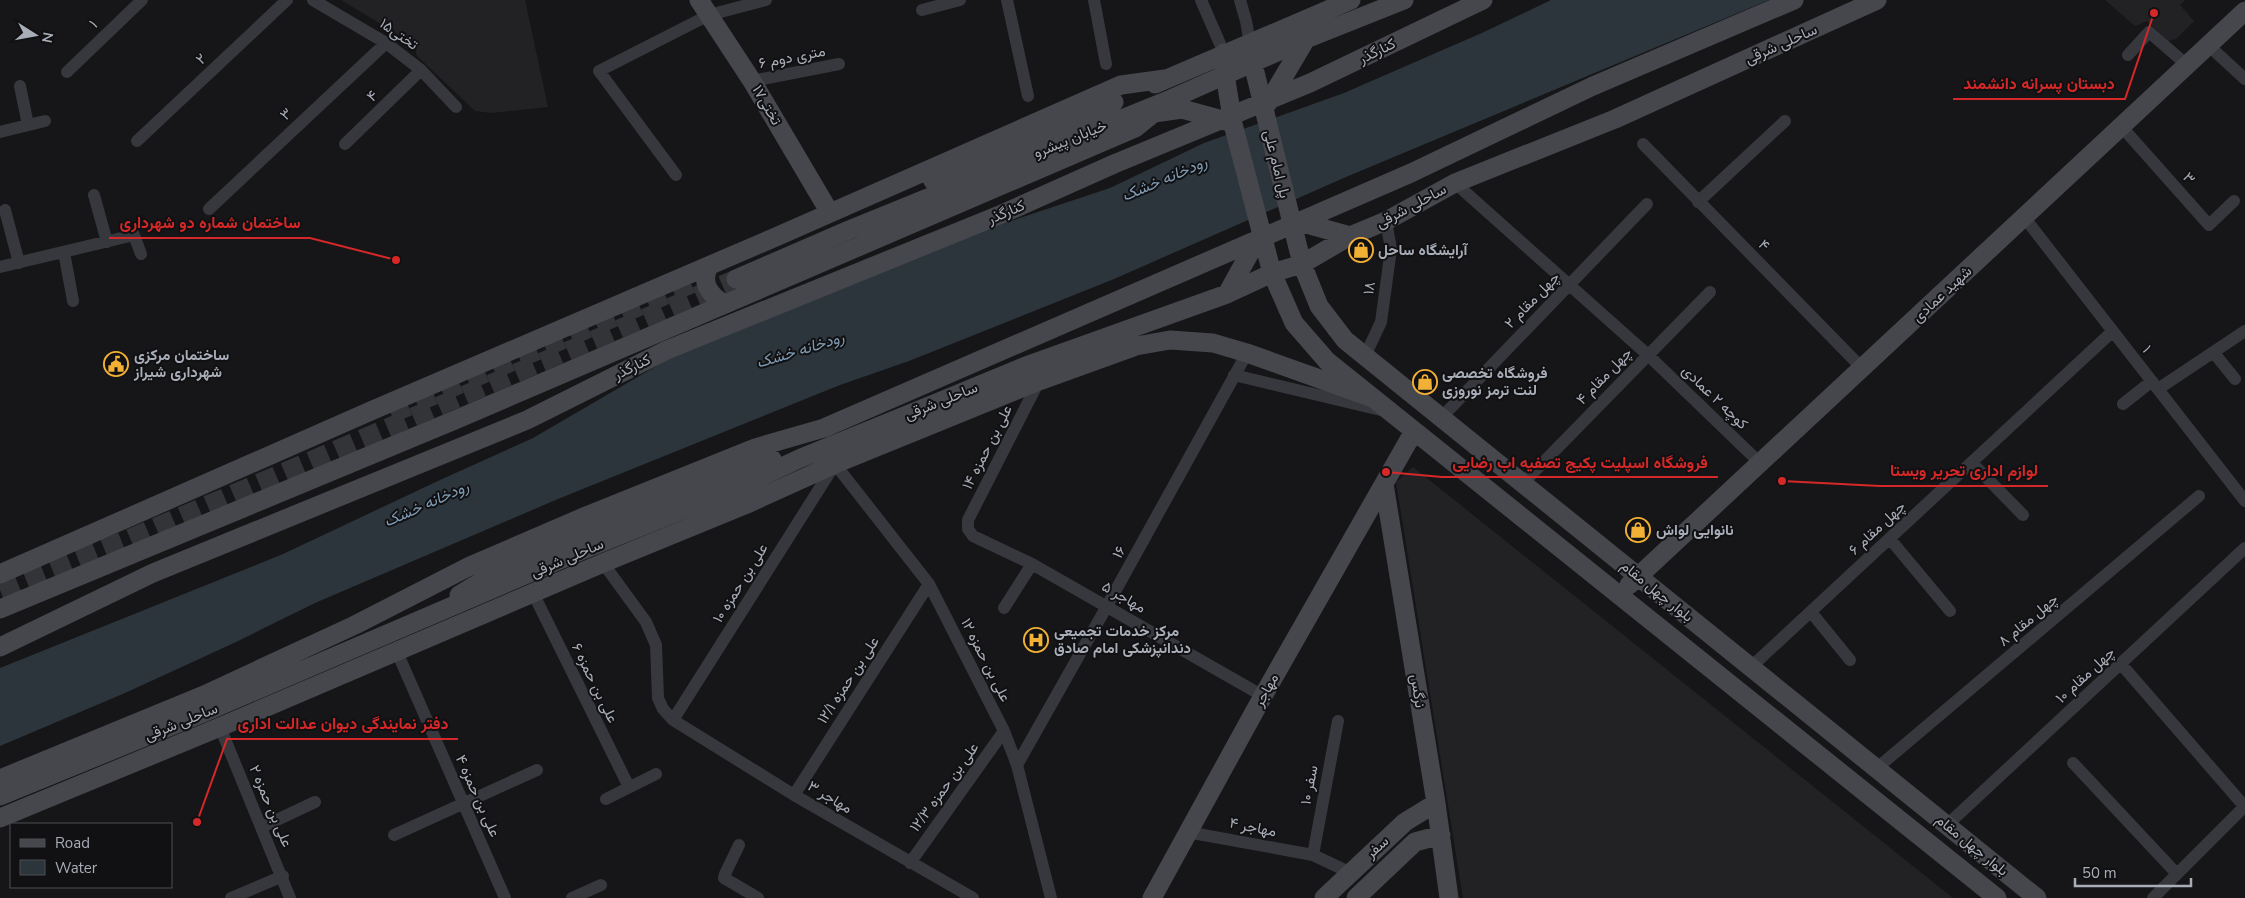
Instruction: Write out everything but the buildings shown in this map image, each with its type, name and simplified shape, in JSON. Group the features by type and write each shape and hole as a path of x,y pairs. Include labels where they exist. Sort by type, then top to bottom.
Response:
{"main road":[{"name":"خیابان پیشرو","path":"1351,0 1323,6 1250,42 733,274 858,226 1404,0"},
{"name":"کنارگذر","path":"527,420 667,350 1002,214 1114,164 1310,83 1483,0"},
{"path":"0,779 204,695 355,625 470,566 586,516 754,448 824,428 1384,185 1593,86 1794,0"},
{"name":"ساحلی شرقی","path":"0,796 427,619 583,550 964,391 1026,366 1227,294 1272,273 1302,264 1350,236 1386,221 1455,183 1616,119 1877,0"},
{"name":"تختی۱۷","path":"704,8 752,81 830,213"},
{"name":"شهید عمادی","path":"1620,595 1638,576 2245,11"},
{"path":"1263,111 1306,39"},
{"name":"پل امام علی","path":"1224,53 1225,74 1233,124 1272,273"},
{"name":"پل امام علی","path":"1253,64 1302,264"},
{"path":"0,574 1121,85 1165,79"},
{"path":"0,609 455,420 1136,128 1171,98"},
{"path":"1154,113 1182,109 1233,124"},
{"path":"1291,219 1350,236"},
{"path":"1227,294 1262,230"},
{"name":"بلوار چهل مقام","path":"1302,264 1318,306 1345,340 2037,898"},
{"path":"710,265 706,276 707,287 711,295 724,304"},
{"name":"بلوار چهل مقام","path":"1272,273 1294,323 1328,361 1997,898"},
{"path":"683,276 694,285 698,292 701,299 701,314"},
{"name":"ساحلی شرقی","path":"0,818 747,504 835,464 1039,382 1128,349 1170,340 1214,343 1373,398"},
{"path":"178,536 216,532 279,510 472,430 527,420"},
{"path":"0,647 153,573 527,420"},
{"path":"427,619 467,589 520,558 780,456 824,428"},
{"name":"مهاجر","path":"1152,898 1263,696 1414,431"},
{"name":"نرگس","path":"1384,484 1436,803 1449,898"},
{"path":"1814,752 1830,731"},
{"name":"سفر","path":"1324,898 1349,872 1405,822 1436,803"},
{"path":"1405,822 1415,842"},
{"name":"سفر","path":"1356,898 1415,842 1441,835"}],"street":[{"name":"۱","path":"67,72 142,0"},
{"name":"۲","path":"137,141 287,0"},
{"name":"تختی۱۵","path":"313,0 386,43 421,70 456,107"},
{"path":"676,175 599,71 704,8 766,0"},
{"path":"922,10 960,0"},
{"path":"1007,0 1028,96"},
{"path":"1094,0 1106,64"},
{"path":"1201,0 1224,53"},
{"path":"1240,0 1253,64"},
{"path":"2128,55 2149,32 2187,65"},
{"name":"۳","path":"209,209 386,43"},
{"path":"2208,45 2245,80"},
{"name":"۶ متری دوم","path":"752,81 839,64"},
{"name":"۴","path":"345,144 421,70"},
{"path":"20,86 28,125"},
{"path":"0,132 44,121"},
{"path":"1698,202 1785,121"},
{"name":"۳","path":"2121,126 2209,225 2234,201"},
{"name":"۴","path":"1643,144 1862,368"},
{"name":"کوچه ۲ عمادی","path":"1455,183 1648,355 1760,463"},
{"path":"94,194 107,242"},
{"name":"چهل مقام ۲","path":"1441,418 1647,204"},
{"path":"5,210 19,263"},
{"name":"۱","path":"2024,217 2245,501"},
{"name":"۱۸","path":"1365,356 1380,322 1391,249 1386,221"},
{"path":"0,267 134,235 141,254"},
{"path":"64,252 73,301"},
{"name":"چهل مقام ۴","path":"1522,483 1710,292"},
{"name":"چهل مقام ۶","path":"1751,667 2113,331"},
{"path":"2123,404 2214,353 2245,332"},
{"name":"۱۶","path":"1017,764 1247,353"},
{"path":"2214,353 2235,379"},
{"path":"1234,375 1391,412"},
{"name":"۱۴ علی بن حمزه","path":"968,529 968,520 1039,382"},
{"path":"1972,463 2023,515"},
{"name":"۱۲ علی بن حمزه","path":"835,464 929,584 1004,731 1017,764 1051,898"},
{"name":"۱۰ علی بن حمزه","path":"673,720 835,464"},
{"name":"چهل مقام ۸","path":"1877,768 2199,496"},
{"name":"۵ مهاجر","path":"968,529 972,536 1032,564 1263,696"},
{"path":"1890,539 1950,611"},
{"name":"چهل مقام ۱۰","path":"1947,825 2245,548"},
{"path":"603,563 646,622 656,645 658,698 663,708 673,720"},
{"path":"1004,608 1032,564"},
{"name":"۱۲/۱ علی بن حمزه","path":"794,795 929,584"},
{"name":"۶ علی بن حمزه","path":"533,593 629,787"},
{"path":"1811,612 1850,660"},
{"name":"۴ علی بن حمزه","path":"396,652 505,898"},
{"path":"2121,664 2245,806 2153,898"},
{"name":"۳ مهاجر","path":"673,720 794,795 973,898"},
{"name":"۱۰ سفر","path":"1313,855 1338,721"},
{"name":"۲ علی بن حمزه","path":"220,727 290,898"},
{"name":"۱۲/۳ علی بن حمزه","path":"910,863 1004,731"},
{"path":"2073,763 2177,874"},
{"path":"394,835 537,770"},
{"path":"606,799 656,774"},
{"path":"262,827 315,802"},
{"name":"۴ مهاجر","path":"1187,832 1313,855 1349,872"},
{"path":"740,845 724,874 724,878 758,898"},
{"path":"231,898 282,876"},
{"path":"572,898 601,885"}],"shaded area":[{"path":"341,0 525,0 548,107 491,113 475,111 417,56 414,44"},
{"path":"2105,0 2185,0 2180,5 2194,21 2176,39 2168,41 2147,21 2135,26"},
{"path":"1413,467 1953,898 1463,898 1396,482"}],"water":[{"name":"رودخانه خشک","path":"1551,0 1769,0 1346,177 1114,279 909,361 840,385 558,499 315,603 125,693 0,746 0,668 283,554 533,438 665,361 752,321 960,238 1110,188 1204,143 1344,93 1484,32"}],"tunnel":[{"path":"391,414 703,279"},
{"path":"0,590 128,539 736,279"}],"place":[{"name":"دبستان پسرانه دانشمند","path":"2154,13"},
{"name":"آرایشگاه ساحل","path":"1361,250"},
{"name":"ساختمان شماره دو شهرداری","path":"396,260"},
{"name":"ساختمان مرکزی شهرداری شیراز","path":"116,364"},
{"name":"فروشگاه تخصصی لنت ترمز نوروزی","path":"1425,382"},
{"name":"فروشگاه اسپلیت پکیج تصفیه اب رضایی","path":"1386,472"},
{"name":"لوازم اداری تحریر ویستا","path":"1782,481"},
{"name":"نانوایی لواش","path":"1638,530"},
{"name":"مرکز خدمات تجمیعی دندانپزشکی امام صادق","path":"1036,640"},
{"name":"دفتر نمایندگی دیوان عدالت اداری","path":"197,822"}]}
